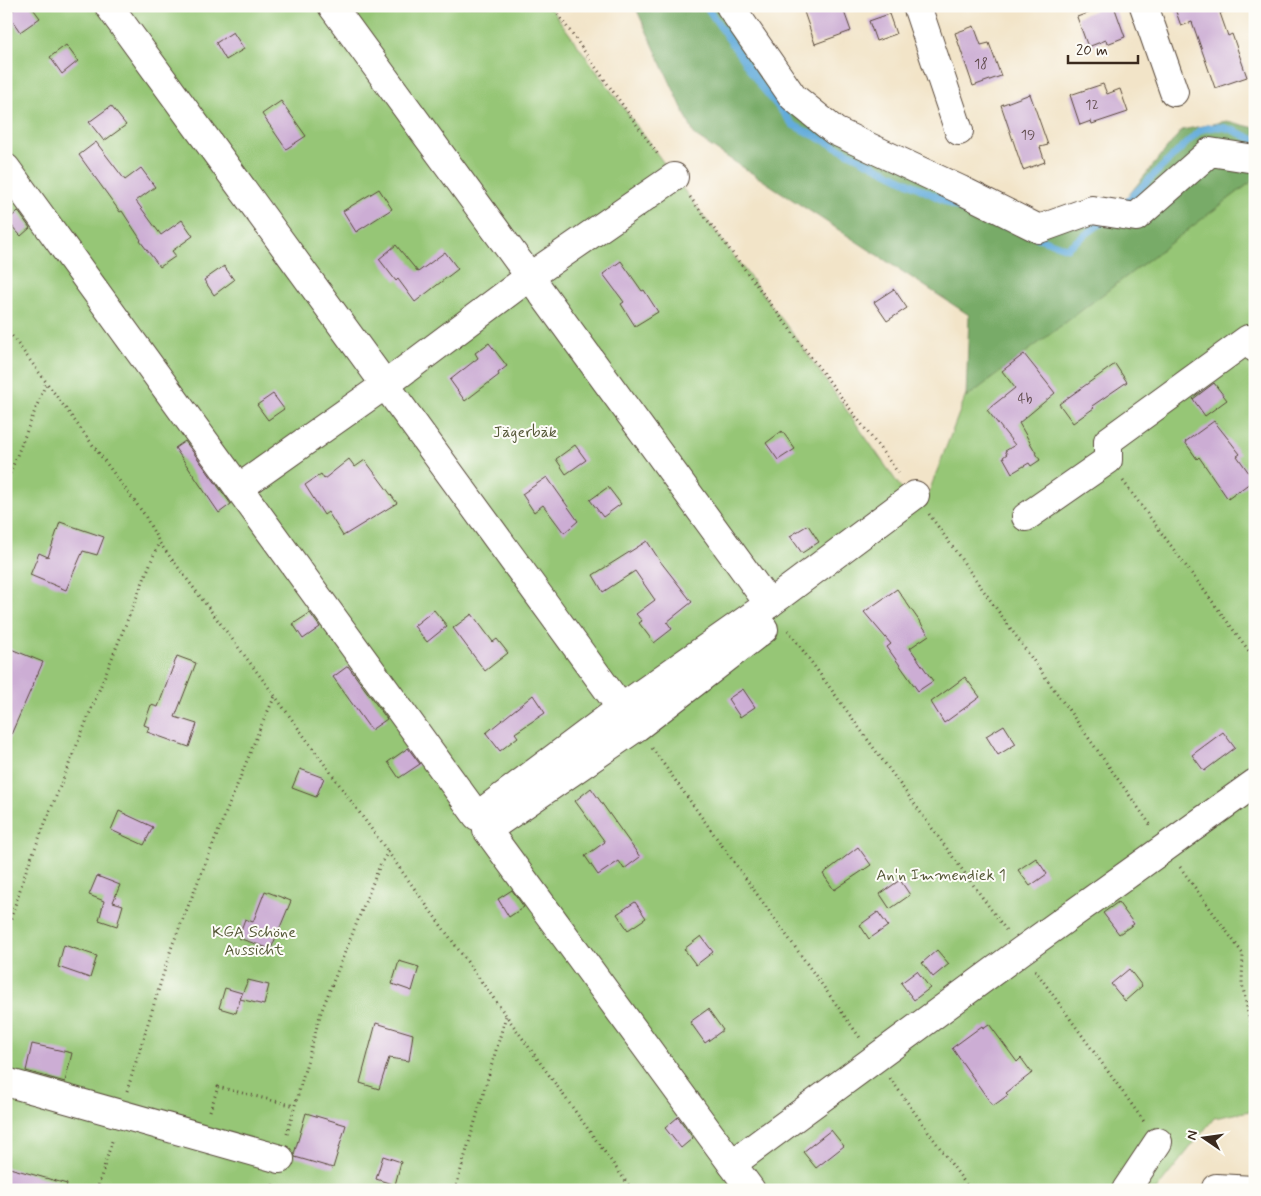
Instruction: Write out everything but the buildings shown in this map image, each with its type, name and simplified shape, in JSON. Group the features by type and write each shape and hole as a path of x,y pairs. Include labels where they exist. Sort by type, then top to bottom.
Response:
{"street":[{"path":"109,6 629,717"},
{"path":"332,6 774,611"},
{"path":"730,6 793,97 835,131 1039,229 1092,210 1136,217 1210,152 1255,159"},
{"path":"917,6 959,131"},
{"path":"1144,6 1174,92"},
{"path":"6,168 478,816 629,717"},
{"path":"239,488 385,385 530,277 674,177"},
{"path":"1026,517 1108,460 1108,441 1248,339 1255,348"},
{"path":"751,1190 487,830 629,717 921,503"},
{"path":"732,1164 1166,846 1255,784"},
{"path":"6,1082 280,1158"},
{"path":"1126,1190 1158,1142"},
{"path":"1216,1188 1254,1190"}],"path":[{"path":"552,6 674,177 921,503 1242,954 1242,984 1250,1023 1255,1037"},
{"path":"6,328 144,514 159,542 275,696 632,1190"},
{"path":"6,482 46,383"},
{"path":"1108,460 1255,659"},
{"path":"6,933 27,868 159,542"},
{"path":"774,611 1022,951 1158,1142"},
{"path":"97,1190 172,946 261,726 275,696"},
{"path":"629,717 970,1190"},
{"path":"272,1190 321,1012 380,865 388,852"},
{"path":"454,1190 506,1015"},
{"path":"210,1111 218,1087 295,1106"},
{"path":"626,1190 628,1184"}],"green space":[{"path":"6,6 549,6 674,177 796,338 913,505 927,497 966,395 1255,179 1255,1110 1214,1118 1156,1190 6,1190"},
{"path":"635,6 736,6 798,96 855,136 1051,224 1119,207 1182,130 1227,121 1255,128 1255,179 966,398 969,315 695,136"}],"waterway":[{"path":"706,6 761,86 793,125 973,215 1004,226"},
{"path":"1129,199 1200,130 1222,127 1255,140"},
{"path":"1038,238 1067,248 1100,224"}],"park label":[{"name":"Jägerbäk","path":"525,432"},
{"name":"An'n Immendiek 1","path":"941,875"},
{"name":"KGA Schöne Aussicht","path":"254,941"}]}
